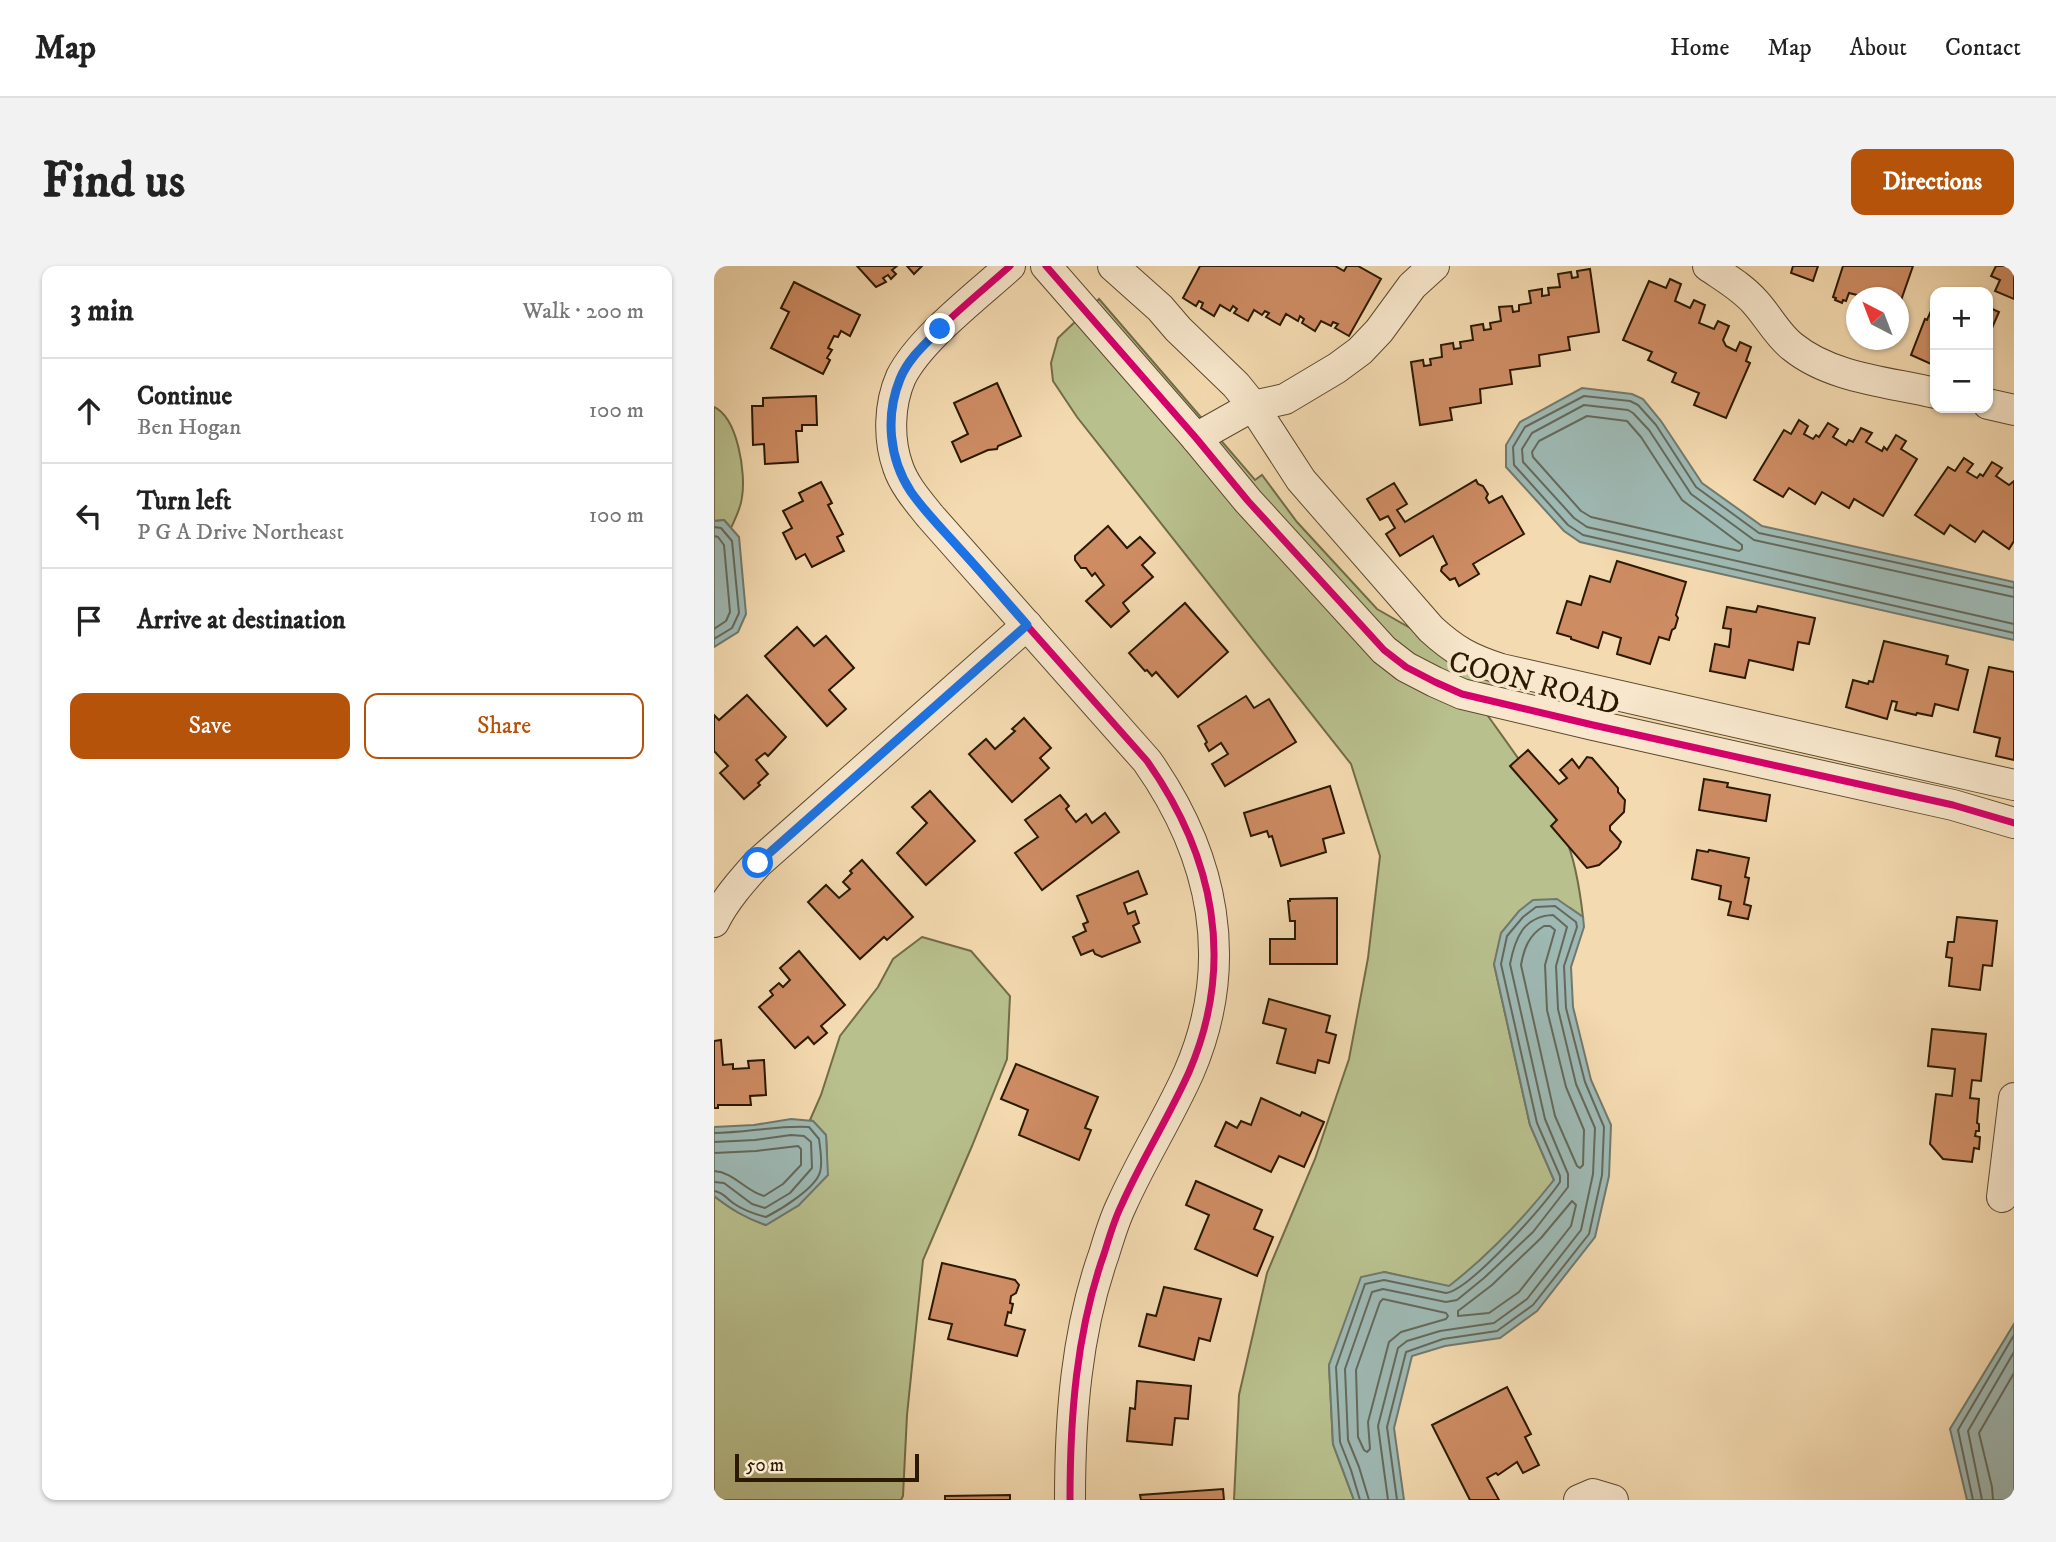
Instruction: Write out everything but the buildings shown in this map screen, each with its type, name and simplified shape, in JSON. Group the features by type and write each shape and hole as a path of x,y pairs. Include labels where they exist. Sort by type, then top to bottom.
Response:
{"street":[{"path":"1010,266 918,351 901,378 892,410 891,439 898,467 911,491 930,516 1147,761 1164,785 1179,810 1201,864 1209,896 1214,935 1213,973 1200,1042 1189,1073 1121,1205 1102,1258 1076,1377 1070,1440 1070,1500"},
{"name":"COON ROAD","path":"1046,266 1248,501 1384,650 1406,667 1435,682 1475,697 1953,805 2014,823"},
{"path":"1113,266 1160,308 1236,385 1253,406 1301,480 1432,629 1451,646 1474,660 1514,673 2014,785"},
{"path":"1196,438 1253,406 1285,399 1337,368 1360,351 1379,331 1412,286 1434,266"},
{"path":"1708,266 1753,300 1790,345 1811,361 1836,371 1930,392"},
{"path":"1993,405 2014,410"},
{"path":"714,922 738,884 758,863 1027,625"},
{"path":"2002,1197 2014,1098"},
{"path":"1579,1500 1593,1494 1613,1500"}],"green space":[{"path":"1099,299 1255,480 1262,475 1297,522 1377,609 1494,676 1488,716 1549,807 1566,839 1577,877 1583,917 1570,908 1494,964 1530,1125 1554,1180 1522,1220 1449,1287 1384,1272 1329,1365 1333,1444 1354,1500 1234,1500 1239,1395 1267,1273 1315,1159 1349,1059 1368,958 1380,856 1351,764 1077,417 1053,381 1051,363 1058,338"},
{"path":"714,407 729,422 743,475 741,501 731,528 724,520 714,521"},
{"path":"922,937 971,951 1010,996 1007,1059 923,1260 907,1415 903,1496 901,1500 714,1500 714,1196 738,1213 766,1225 799,1205 827,1156 826,1135 810,1120 840,1036 878,987 893,959"}],"water":[{"path":"1582,388 1632,394 1643,399 1702,483 1762,526 2014,582 2014,640 1580,542 1564,531 1506,467 1506,445 1520,422"},
{"path":"724,520 739,537 746,614 738,632 714,647 714,521"},
{"path":"1557,899 1583,917 1584,927 1571,967 1573,1007 1591,1080 1611,1125 1609,1176 1595,1237 1537,1311 1500,1338 1445,1346 1412,1356 1394,1428 1404,1500 1354,1500 1333,1444 1329,1365 1361,1277 1384,1272 1449,1286 1504,1236 1554,1180 1530,1125 1494,964 1501,933 1519,911 1533,900"},
{"path":"791,1119 813,1121 826,1135 828,1175 799,1205 766,1225 738,1213 714,1196 714,1127 754,1125"},
{"path":"2014,1324 2014,1500 1967,1500 1950,1429"}],"cycle path":[{"path":"1010,266 935,333 901,377 892,410 891,433 898,467 912,493 930,516 1147,761 1170,797 1202,872 1211,911 1214,951 1212,991 1203,1031 1189,1072 1119,1210 1094,1284 1076,1376 1070,1500"},
{"path":"1046,266 1248,501 1384,650 1406,667 1462,694 1953,805 2014,823"}],"route":[{"path":"758,863 1027,625 930,516 911,491 898,467 891,439 892,410 901,378 918,351 940,329"}]}
